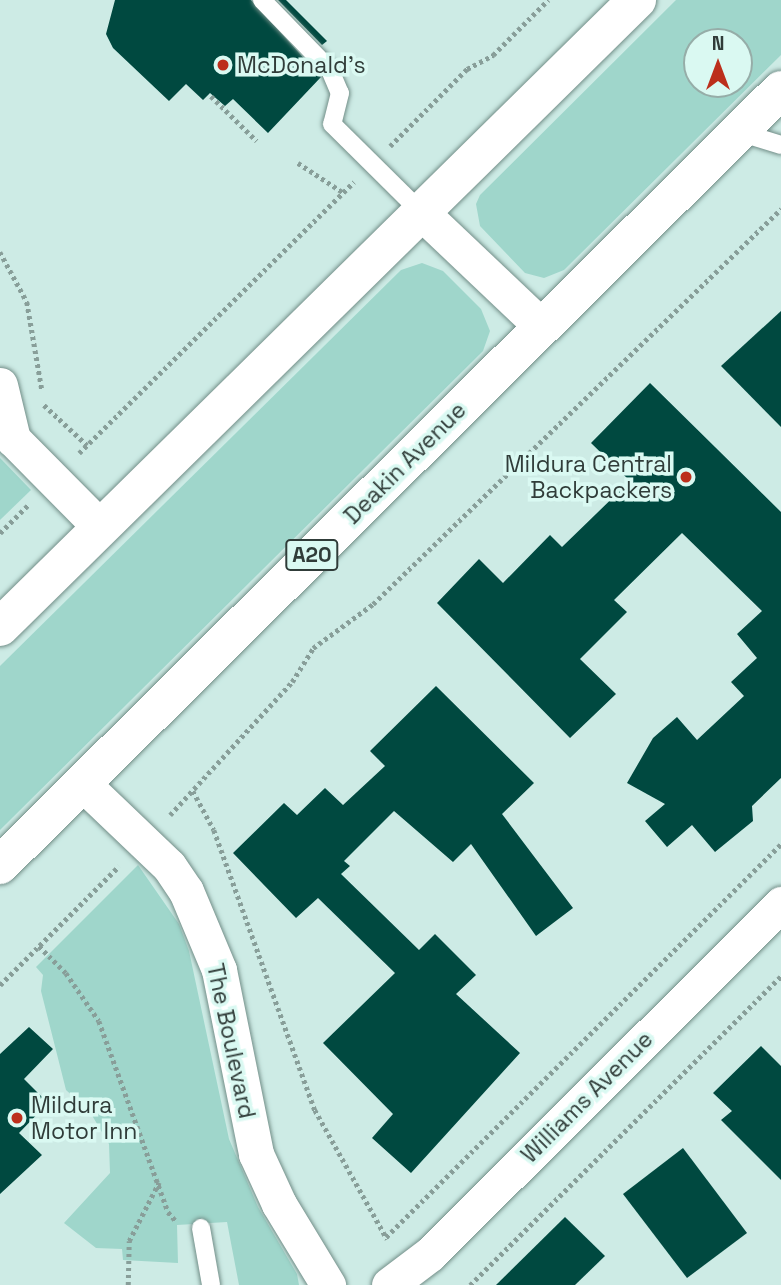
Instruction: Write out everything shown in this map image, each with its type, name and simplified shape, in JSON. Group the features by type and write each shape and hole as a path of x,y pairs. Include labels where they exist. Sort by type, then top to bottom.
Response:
{"highway":[{"path":"0,626 637,0"},
{"name":"Deakin Avenue","path":"0,865 781,90"}],"street":[{"path":"421,212 542,327"},
{"path":"0,385 13,439 100,527"},
{"name":"The Boulevard","path":"82,783 144,842 186,891 204,929 228,1011 237,1074 256,1154 279,1204 328,1285"},
{"name":"Williams Avenue","path":"397,1280 781,904"}],"lane":[{"path":"262,0 330,70 340,93 332,124 374,161 421,212"},
{"path":"739,132 781,145"},
{"path":"201,1228 211,1285"}],"path":[{"path":"0,252 14,272 30,312 43,403 87,445 467,69 493,55 548,0"},
{"path":"211,96 257,141"},
{"path":"298,163 344,193"},
{"path":"0,985 193,792 292,682 313,648 373,604 781,209"},
{"path":"193,792 214,830 315,1110 386,1237 397,1280"},
{"path":"386,1237 781,844"},
{"path":"39,946 66,974 99,1021 168,1212 176,1221 201,1228"},
{"path":"470,1285 781,976"},
{"path":"128,1285 129,1241 159,1181"}],"green space":[{"path":"676,0 781,0 781,55 753,83 753,28 683,28 683,98 738,98 564,270 544,278 525,273 480,226 476,204 480,195"},
{"path":"422,263 443,271 481,309 490,331 483,351 0,830 0,666 401,270"},
{"path":"0,458 31,490 0,520"},
{"path":"138,865 179,924 189,951 229,1139 258,1207 297,1274 299,1285 239,1285 227,1222 177,1225 178,1263 123,1260 122,1249 96,1248 64,1223 110,1173 109,1144 90,1112 66,1090 41,991 43,975 36,967"}],"building":[{"name":"McDonald's","path":"115,0 251,0 321,77 268,133 233,99 225,106 210,93 203,100 186,84 169,101 113,48 106,34"},
{"path":"278,0 286,0 327,41 322,45"},
{"path":"781,311 781,427 721,366"},
{"path":"650,383 781,512 781,778 752,806 753,821 715,852 692,825 667,847 645,821 665,804 627,783 653,738 677,717 697,740 744,696 731,682 757,658 737,634 762,611 682,533 614,600 627,612 580,659 616,694 570,738 437,603 479,559 503,583 550,535 562,547 630,481 591,443"},
{"path":"436,686 534,783 502,814 573,908 536,936 471,844 453,862 394,811 344,861 350,866 341,874 419,950 435,934 476,975 456,994 520,1053 411,1173 372,1138 393,1114 323,1043 395,973 318,898 296,918 233,853 284,803 297,815 325,788 343,805 385,766 370,751"},
{"name":"Mildura Motor Inn","path":"29,1027 53,1049 24,1079 48,1103 19,1133 42,1155 0,1194 0,1054"},
{"path":"761,1046 781,1066 781,1180 721,1120 732,1111 713,1093"},
{"path":"683,1148 747,1233 687,1278 623,1194"},
{"path":"565,1217 605,1256 575,1285 496,1285"}],"place":[{"name":"McDonald's","path":"223,65"},
{"name":"Mildura Central Backpackers","path":"686,477"},
{"name":"Mildura Motor Inn","path":"17,1118"}]}
